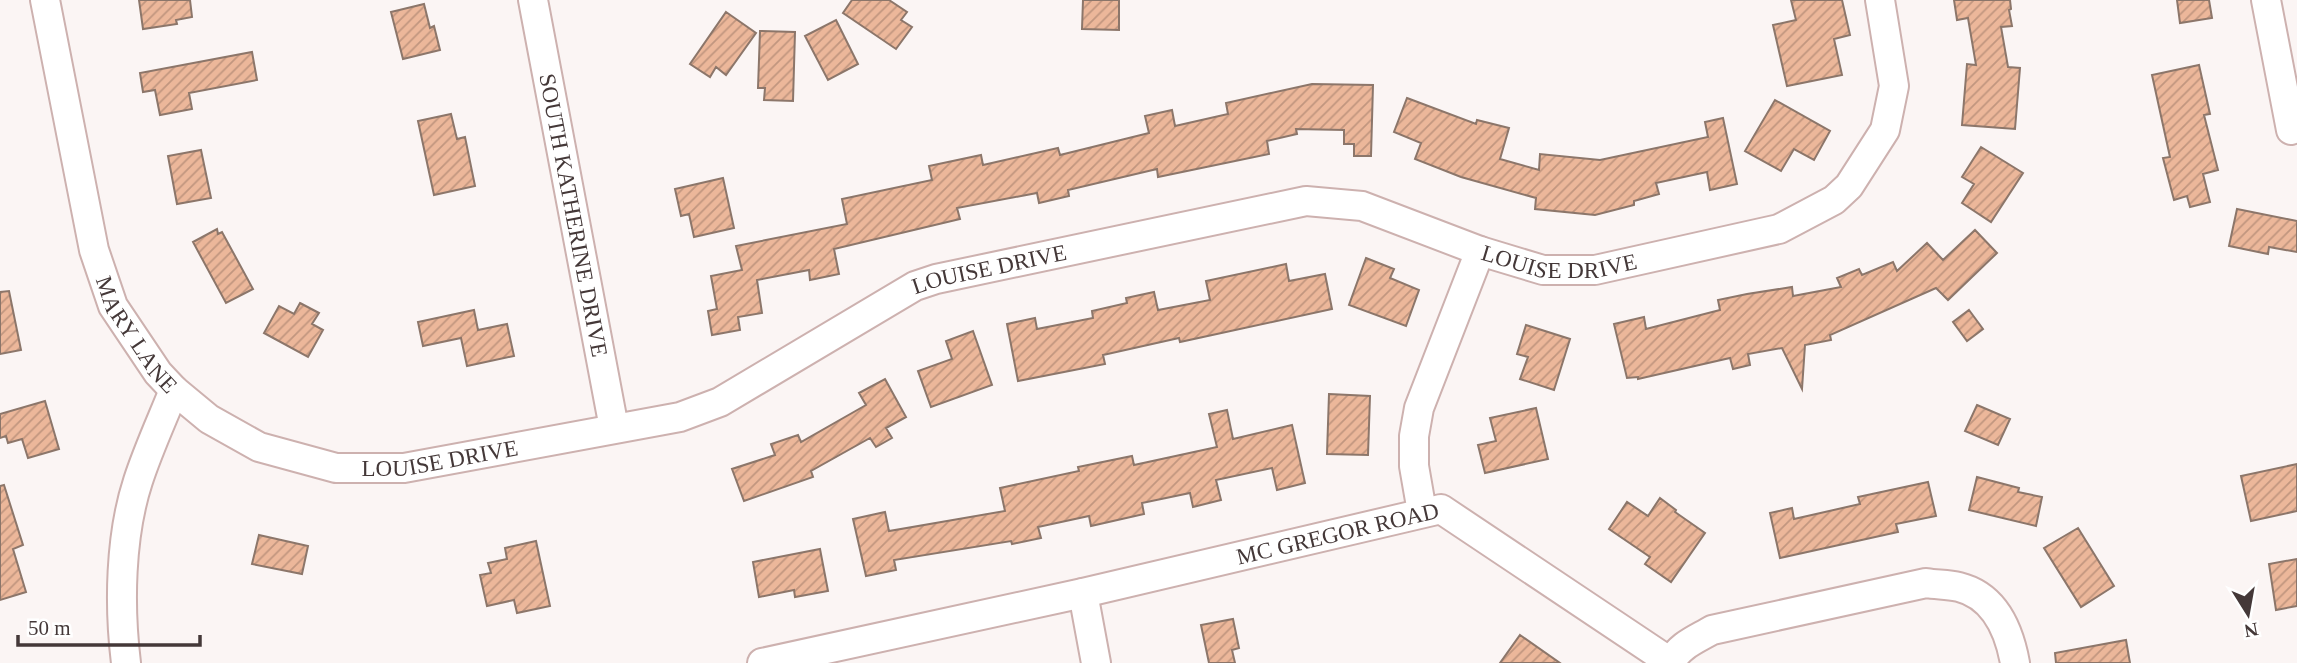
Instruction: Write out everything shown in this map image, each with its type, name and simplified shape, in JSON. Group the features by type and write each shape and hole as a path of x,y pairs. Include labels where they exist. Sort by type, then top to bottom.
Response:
{"street":[{"name":"MARY LANE","path":"45,0 94,250 113,306 158,373 174,390 137,482 130,517 122,596 127,663"},
{"name":"SOUTH KATHERINE DRIVE","path":"533,0 614,428"},
{"name":"LOUISE DRIVE","path":"174,390 209,419 259,447 336,468 404,468 680,417 720,402 915,286 936,279 1306,201 1362,206 1480,251 1543,270 1595,270 1779,229 1834,200 1849,186 1885,130 1894,86 1880,0"},
{"path":"2266,0 2291,130"},
{"path":"1423,512 1414,466 1414,436 1419,408 1480,251"},
{"name":"MC GREGOR ROAD","path":"762,663 1083,593 1441,509 1670,663 1677,651 1691,640 1712,630 1926,583 1959,587 1983,599 1995,611 2007,631 2015,663"},
{"path":"1083,593 1096,663"}],"building":[{"path":"139,0 190,0 192,17 176,20 177,24 143,29"},
{"path":"852,0 889,0 907,12 901,20 912,27 896,49 843,13"},
{"path":"1083,0 1119,0 1119,30 1082,29"},
{"path":"1791,0 1842,0 1850,35 1834,39 1842,75 1787,86 1773,25 1796,20"},
{"path":"1954,0 2010,0 2012,26 2001,27 2008,67 2020,68 2015,129 1962,125 1967,64 1976,65 1968,18 1957,20"},
{"path":"2177,0 2209,0 2212,18 2180,23"},
{"path":"424,4 430,28 434,26 440,50 403,59 391,12"},
{"path":"726,12 756,33 726,75 716,67 710,77 690,64"},
{"path":"836,20 858,64 828,80 805,36"},
{"path":"760,31 795,32 793,101 764,100 765,88 758,88"},
{"path":"252,52 257,80 189,93 192,109 160,115 155,90 143,92 140,73"},
{"path":"2199,65 2210,114 2204,115 2218,170 2203,174 2210,202 2190,207 2187,196 2174,200 2163,158 2170,157 2152,75"},
{"path":"1312,84 1373,85 1371,156 1354,156 1354,144 1344,144 1344,130 1296,129 1297,134 1267,141 1269,154 1158,177 1157,169 1068,190 1069,196 1039,203 1037,193 957,208 960,219 834,249 839,274 810,280 809,270 757,280 762,313 738,317 740,330 712,335 708,311 717,309 711,276 742,270 736,246 847,224 842,199 932,180 929,166 981,155 983,165 1058,148 1060,155 1149,133 1145,116 1172,110 1175,126 1228,114 1226,103"},
{"path":"1407,98 1476,124 1477,120 1509,128 1500,159 1539,170 1540,154 1600,160 1708,137 1705,122 1723,118 1737,184 1710,190 1707,172 1656,183 1659,194 1634,201 1634,205 1595,215 1535,209 1536,198 1461,177 1415,159 1421,143 1394,132"},
{"path":"1775,100 1830,131 1814,160 1794,149 1781,171 1745,151"},
{"path":"451,114 457,139 465,137 475,186 434,195 418,121"},
{"path":"1981,147 2023,173 1991,222 1962,203 1974,184 1962,177"},
{"path":"201,150 211,198 177,204 168,156"},
{"path":"723,178 734,228 694,237 689,214 681,216 675,189"},
{"path":"2237,209 2297,221 2297,252 2269,247 2268,254 2229,246"},
{"path":"217,229 218,234 222,232 253,289 226,303 193,242"},
{"path":"1975,230 1997,253 1948,300 1936,288 1830,335 1831,340 1805,345 1802,389 1782,348 1748,354 1750,365 1733,369 1730,358 1638,379 1627,378 1614,324 1644,317 1646,329 1720,310 1718,300 1792,287 1793,296 1841,287 1837,278 1859,269 1862,275 1893,262 1897,271 1927,243 1943,260"},
{"path":"1366,258 1394,269 1390,278 1419,290 1406,326 1349,305"},
{"path":"1286,264 1289,281 1325,274 1332,309 1180,342 1179,338 1103,355 1105,364 1018,381 1007,324 1035,318 1037,329 1093,318 1092,311 1127,303 1126,298 1154,292 1158,310 1210,300 1206,281"},
{"path":"9,291 21,350 0,354 0,292"},
{"path":"300,303 319,313 312,324 323,330 308,357 264,333 279,306 294,314"},
{"path":"474,310 478,330 507,324 514,356 467,366 461,338 423,346 418,322"},
{"path":"1969,310 1983,329 1967,341 1953,322"},
{"path":"1526,325 1570,339 1554,390 1520,379 1528,357 1517,354"},
{"path":"973,331 992,385 931,407 918,371 952,359 946,341"},
{"path":"885,379 906,417 886,428 892,438 876,447 870,438 811,471 813,477 744,501 732,469 775,455 771,444 798,435 801,442 866,405 859,393"},
{"path":"1329,394 1370,396 1368,455 1327,454"},
{"path":"45,401 59,449 28,458 22,439 8,443 6,436 0,438 0,414"},
{"path":"1977,405 2010,419 1998,445 1965,431"},
{"path":"1536,408 1548,459 1485,473 1478,445 1496,441 1490,418"},
{"path":"1227,410 1233,439 1292,425 1305,483 1277,490 1272,468 1216,480 1221,500 1193,507 1190,493 1142,503 1144,514 1091,526 1089,516 1038,527 1041,538 894,560 896,570 866,576 853,519 885,512 889,531 1005,511 1000,488 1132,456 1134,465 1217,447 1209,414"},
{"path":"2297,464 2297,511 2251,521 2241,476"},
{"path":"1977,477 2019,488 2018,492 2042,497 2036,526 1969,510"},
{"path":"1928,482 1936,516 1896,524 1898,532 1780,558 1770,513 1792,508 1794,519 1860,504 1858,497"},
{"path":"4,485 23,545 13,549 26,592 0,600 0,486"},
{"path":"1660,498 1705,533 1671,582 1645,564 1650,557 1609,529 1627,502 1648,516"},
{"path":"2078,528 2114,586 2081,607 2044,548"},
{"path":"259,535 308,546 302,574 252,564"},
{"path":"536,541 550,606 517,613 514,600 487,606 480,575 491,573 488,563 507,559 505,548"},
{"path":"820,549 828,591 795,597 794,590 759,597 753,562"},
{"path":"2297,559 2297,606 2276,610 2269,564"},
{"path":"1233,619 1239,648 1232,650 1235,663 1209,663 1201,625"},
{"path":"1520,635 1560,663 1500,663"},
{"path":"2126,640 2130,663 2056,663 2055,653"}]}
